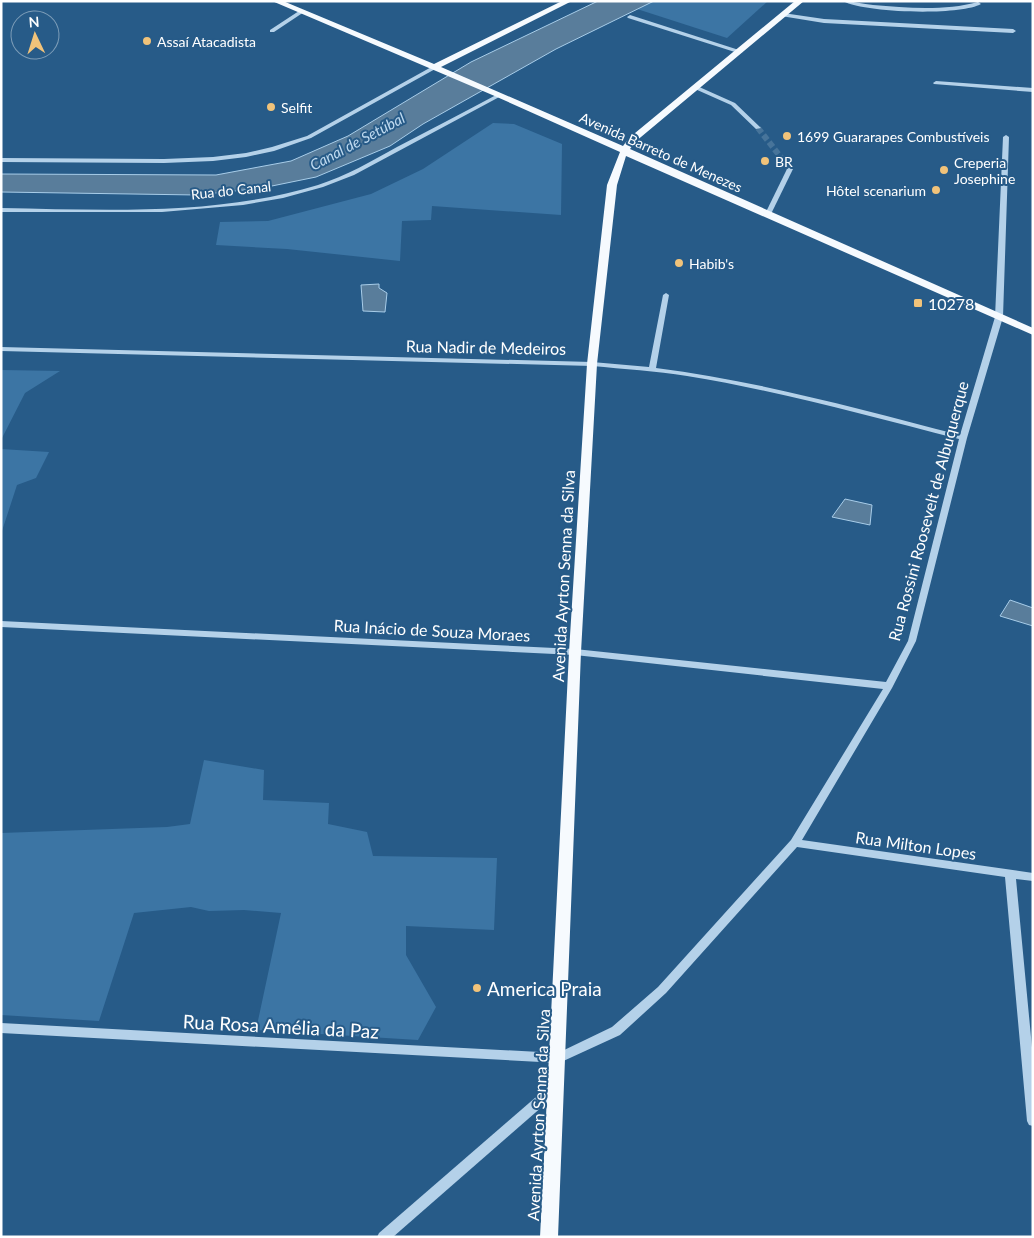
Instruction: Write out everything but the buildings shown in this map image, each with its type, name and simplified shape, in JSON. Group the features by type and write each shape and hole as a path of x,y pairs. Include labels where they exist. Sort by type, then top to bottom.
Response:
{"main road":[{"name":"Avenida Barreto de Menezes","path":"276,1 500,95 1033,332"},
{"path":"439,69 568,1"},
{"name":"Avenida Ayrton Senna da Silva","path":"549,1237 559,1058 575,652 592,364 612,185 616,167 624,150 632,140 800,1"}],"street":[{"path":"844,1 866,7 960,9 978,4"},
{"path":"272,31 301,12"},
{"path":"783,15 824,21 1013,32"},
{"path":"630,17 740,52"},
{"name":"Rua do Canal","path":"1,160 164,161 213,159 246,155 274,149 309,136 439,69"},
{"path":"936,83 1033,90"},
{"path":"697,88 733,104 758,128"},
{"name":"Rua do Canal","path":"1,210 97,211 165,209 223,206 264,201 323,185 355,172 500,95"},
{"path":"999,318 1006,137"},
{"path":"768,214 790,169"},
{"path":"652,368 666,295"},
{"name":"Rua Rossini Roosevelt de Albuquerque","path":"559,1058 616,1031 662,990 795,843 889,686 912,641 963,438 999,318"},
{"name":"Rua Nadir de Medeiros","path":"1,348 592,364 652,368 782,392 963,438"},
{"name":"Rua Inácio de Souza Moraes","path":"1,624 575,652 889,686"},
{"name":"Rua Milton Lopes","path":"795,843 1033,877"},
{"path":"1010,874 1033,1121"},
{"name":"Rua Rosa Amélia da Paz","path":"1,1028 559,1058"},
{"path":"383,1237 557,1086"}],"shaded area":[{"path":"654,1 768,1 727,38 637,9"},
{"path":"493,123 514,124 562,144 561,215 432,206 431,220 402,221 400,261 287,249 216,245 220,222 268,221 371,194 423,169"},
{"path":"1,370 60,371 25,393 1,440"},
{"path":"1,449 49,452 36,478 17,485 1,534"},
{"path":"204,760 264,770 263,800 329,803 328,824 367,832 373,856 497,858 494,930 406,926 406,955 436,1007 418,1040 256,1030 281,913 244,910 209,911 191,907 134,913 99,1021 1,1015 1,833 167,827 190,824"}],"water":[{"name":"Canal de Setúbal","path":"598,1 654,1 556,49 423,124 390,146 316,177 262,188 197,195 1,192 1,174 216,175 291,161 348,136 471,62"},
{"path":"379,284 379,288 387,293 385,312 363,311 361,285"},
{"path":"845,499 872,505 870,525 832,517"},
{"path":"1010,600 1033,608 1033,626 1000,616"}],"tunnel":[{"path":"758,128 790,169"}],"place":[{"name":"Assaí Atacadista","path":"147,41"},
{"name":"Selfit","path":"271,107"},
{"name":"1699 Guararapes Combustíveis","path":"787,136"},
{"name":"BR","path":"765,161"},
{"name":"Creperia Josephine","path":"944,170"},
{"name":"Hôtel scenarium","path":"936,190"},
{"name":"Habib's","path":"679,263"},
{"name":"10278","path":"918,303"},
{"name":"America Praia","path":"477,988"}]}
